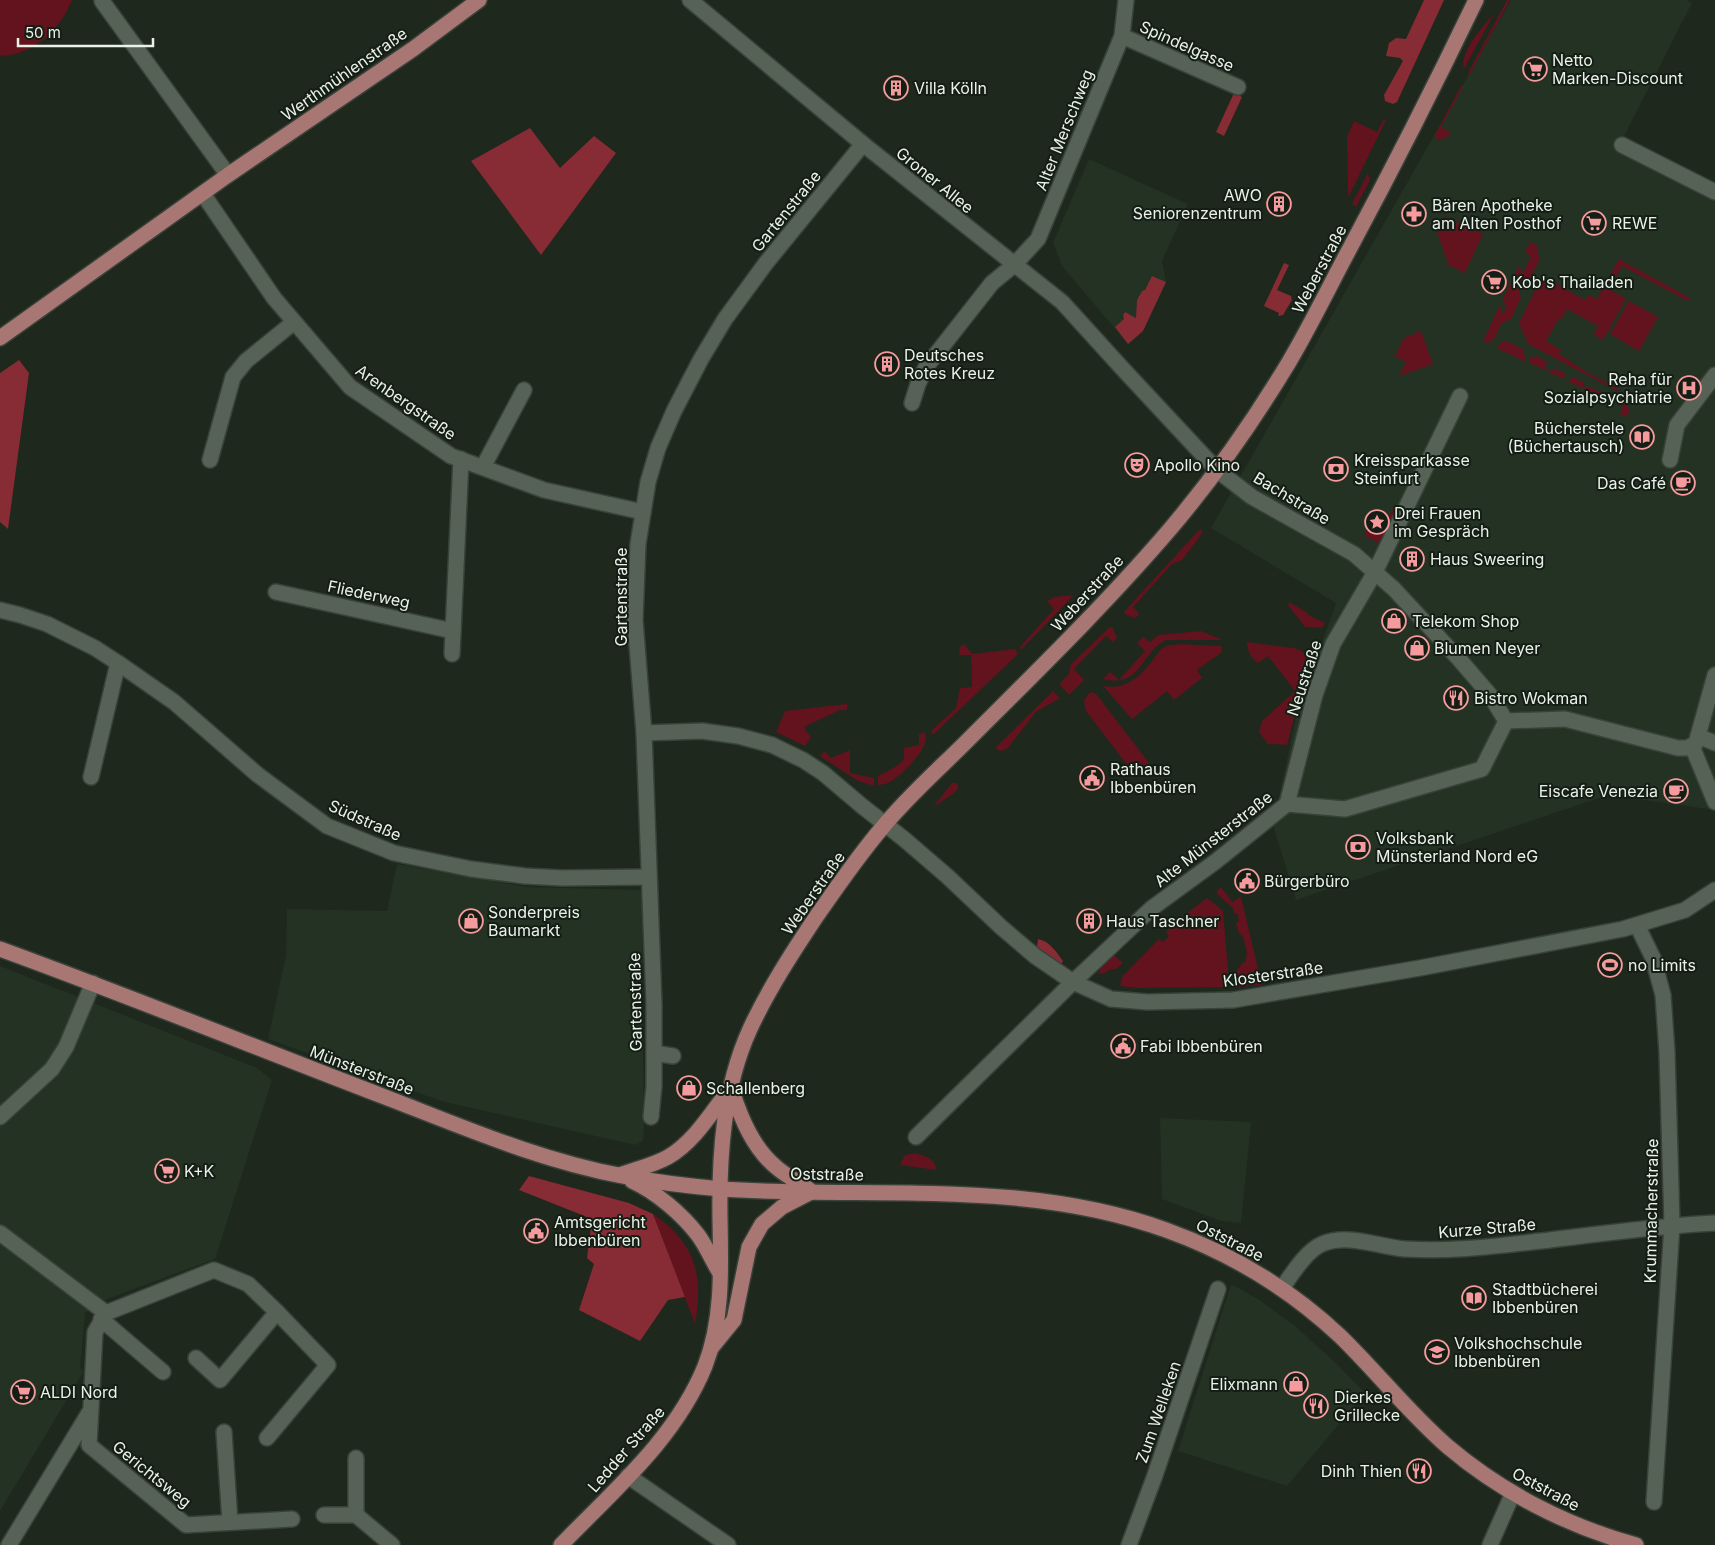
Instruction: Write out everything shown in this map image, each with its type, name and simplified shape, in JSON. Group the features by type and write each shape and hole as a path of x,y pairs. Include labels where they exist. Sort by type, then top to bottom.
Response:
{"main road":[{"name":"Werthmühlenstraße","path":"0,338 228,175 413,49 479,0"},
{"name":"Weberstraße","path":"720,1188 722,1141 731,1087 739,1058 750,1029 781,972 853,865 885,824 1100,607 1170,529 1217,470 1290,360 1404,146 1476,0"},
{"name":"Münsterstraße","path":"0,949 93,983 446,1120 575,1166 651,1181 720,1188"},
{"path":"619,1175 669,1156 686,1143 731,1087"},
{"path":"711,1348 734,1320 749,1247 762,1224 782,1207 812,1192 776,1167 760,1150 740,1114 731,1087"},
{"path":"619,1175 645,1187 680,1216 699,1237 720,1274"},
{"name":"Oststraße","path":"720,1188 812,1192 949,1194 1070,1204 1124,1216 1201,1243 1282,1288 1339,1335 1416,1416 1446,1445 1478,1470 1513,1493 1579,1526 1636,1545"},
{"name":"Ledder Straße","path":"561,1545 656,1445 688,1401 706,1364 711,1348 718,1308 720,1188"}],"street":[{"name":"Groner Allee","path":"690,0 707,5 863,144 1014,265"},
{"name":"Alter Merschweg","path":"1014,265 1038,238 1122,36 1126,0"},
{"path":"102,1 228,175"},
{"name":"Spindelgasse","path":"1122,36 1238,87"},
{"name":"Gartenstraße","path":"651,1117 654,1086 654,1004 644,733 635,620 638,544 648,482 658,448 674,411 701,359 725,319 761,270 863,144"},
{"path":"1622,145 1715,192"},
{"name":"Arenbergstraße","path":"203,194 274,298 350,387 451,456 544,490 643,512"},
{"path":"912,403 926,367 992,283 1014,265"},
{"name":"Bachstraße","path":"1014,265 1062,302 1217,470 1252,497 1354,554 1394,589 1459,658 1490,695 1506,721"},
{"path":"210,460 234,376 246,361 294,322"},
{"path":"1670,460 1677,425 1715,375"},
{"path":"483,467 524,390"},
{"name":"Neustraße","path":"1287,804 1315,695 1333,644 1375,572 1460,396"},
{"path":"452,654 461,459"},
{"name":"Fliederweg","path":"276,592 454,631"},
{"name":"Südstraße","path":"0,610 47,624 118,662 174,702 258,775 327,826 394,853 471,869 525,876 562,878 649,877"},
{"path":"91,777 118,662"},
{"path":"1715,675 1689,743 1715,802"},
{"path":"1506,721 1565,719 1689,743 1715,743"},
{"name":"Alte Münsterstraße","path":"916,1137 1073,982 1152,908 1287,804 1345,809 1482,769 1506,721"},
{"name":"Klosterstraße","path":"644,733 702,731 738,736 772,745 803,760 823,773 885,824 1035,956 1073,982 1112,999 1147,1002 1233,1000 1429,967 1637,925 1684,910 1715,890"},
{"name":"Krummacherstraße","path":"1637,925 1653,958 1663,995 1667,1052 1672,1225 1654,1502"},
{"path":"0,1117 52,1069 66,1047 93,983"},
{"path":"654,1053 673,1056"},
{"name":"Kurze Straße","path":"1282,1288 1304,1258 1322,1244 1342,1240 1403,1249 1443,1250 1486,1248 1672,1225 1715,1223"},
{"path":"0,1233 103,1316 163,1372"},
{"path":"103,1316 214,1270 248,1284 328,1365 267,1438"},
{"name":"Zum Welleken","path":"1129,1545 1154,1478 1218,1289"},
{"path":"196,1358 220,1380 277,1312"},
{"name":"Gerichtsweg","path":"103,1316 95,1332 89,1411 89,1445 186,1525 292,1519"},
{"name":"Gerichtsweg","path":"9,1545 89,1411"},
{"path":"224,1432 230,1522"},
{"path":"356,1458 356,1515"},
{"path":"628,1476 728,1545"},
{"path":"1490,1545 1513,1493"},
{"path":"324,1515 356,1515 392,1545"}],"shaded area":[{"path":"0,0 72,0 53,31 35,46 12,55 0,56"},
{"path":"1424,0 1444,0 1397,102 1393,104 1385,101 1384,95 1403,61 1400,58 1386,56 1389,43 1396,38 1406,39"},
{"path":"1507,0 1510,0 1470,74 1468,73"},
{"path":"1511,0 1687,0 1692,3 1618,148 1715,200 1715,810 1608,795 1296,900 1273,825 1297,713 1336,603 1211,528"},
{"path":"1494,14 1464,69 1463,62 1468,47"},
{"path":"1461,86 1463,87 1441,127 1451,133 1447,138 1436,139 1435,135"},
{"path":"1234,93 1242,97 1224,136 1216,132"},
{"path":"1384,119 1386,120 1349,196 1347,137 1354,121 1377,132"},
{"path":"530,128 560,168 594,136 616,153 541,255 471,161"},
{"path":"1089,159 1188,204 1162,261 1166,282 1143,331 1128,344 1062,266 1053,243"},
{"path":"1368,173 1370,180 1356,207 1352,204"},
{"path":"1444,216 1483,234 1465,273 1448,265 1437,232"},
{"path":"1530,242 1539,247 1537,251 1540,259 1528,282 1526,278 1519,292 1521,298 1511,319 1502,323 1494,339 1488,343 1483,341 1500,305 1503,314 1506,308 1503,299 1519,266 1523,273 1531,256 1525,252"},
{"path":"1619,259 1690,298 1688,301 1622,266 1609,289 1626,299 1603,340 1594,335 1598,326 1567,309 1562,319 1559,318 1546,341 1561,350 1559,354 1588,373 1619,389 1617,391 1528,344 1519,323 1541,278 1544,277 1585,300 1589,295 1597,299"},
{"path":"1284,263 1289,265 1277,290 1291,296 1292,300 1283,315 1278,316 1279,313 1264,306"},
{"path":"1152,276 1166,282 1143,331 1128,344 1115,327 1124,319 1123,315 1125,312 1136,318 1137,300"},
{"path":"1629,301 1658,317 1639,351 1610,334"},
{"path":"1421,331 1433,364 1399,376 1406,362 1395,356 1404,338"},
{"path":"1506,341 1523,349 1526,362 1497,348 1500,343"},
{"path":"1536,356 1547,361 1546,370 1530,363 1529,357"},
{"path":"19,360 29,373 8,529 0,522 0,373"},
{"path":"1556,369 1566,374 1564,379 1547,371"},
{"path":"1572,377 1582,381 1585,388 1592,388 1602,393 1604,398 1611,398 1622,402 1630,410 1626,417 1620,414 1623,407 1569,382"},
{"path":"1393,508 1398,510 1382,544 1364,536 1368,528 1380,534"},
{"path":"1199,530 1202,530 1201,535 1182,560 1172,564 1133,607 1139,615 1134,618 1123,613"},
{"path":"1073,596 1021,650 1020,647 1054,609 1047,601 1054,597"},
{"path":"1289,602 1308,613 1308,615 1325,623 1322,628 1305,627 1288,605"},
{"path":"1110,627 1113,628 1117,638 1113,642 1106,636 1074,669 1084,680 1069,695 1059,684 1069,674 1071,664"},
{"path":"1201,631 1223,640 1166,640 1150,653 1133,674 1126,679 1119,680 1145,651 1137,643 1143,637 1150,642 1158,635"},
{"path":"1247,642 1294,648 1302,651 1308,660 1287,745 1268,744 1259,732 1262,721 1295,691 1268,656 1259,663 1252,657"},
{"path":"964,644 972,654 1015,649 1018,654 933,735 931,731 956,708 960,688 972,687 971,655 959,655 960,647"},
{"path":"1181,644 1221,646 1222,652 1197,670 1202,678 1174,700 1167,691 1132,719 1103,686 1118,686 1131,681 1142,673 1164,647"},
{"path":"1110,672 1119,680 1116,680 1103,679"},
{"path":"1053,691 1060,698 1036,712 1007,749 1000,751 995,748"},
{"path":"1093,692 1149,763 1134,774 1086,711 1084,701 1088,694"},
{"path":"847,704 847,710 840,710 804,727 811,738 805,746 776,732 785,711"},
{"path":"924,732 926,738 921,752 915,760 895,779 878,785 878,776 897,766 904,759 904,748 919,745 919,734"},
{"path":"850,750 850,773 874,778 874,786 858,781 820,756 824,751 831,758"},
{"path":"952,783 958,785 958,789 933,807"},
{"path":"397,864 526,887 642,890 643,1141 635,1145 441,1101 268,1039 286,955 287,909 387,911"},
{"path":"1221,887 1233,903 1233,901 1241,897 1262,985 1238,987 1235,973 1243,962 1245,963 1247,954 1243,936 1239,934 1236,923 1239,921 1237,913 1234,913 1233,908 1217,894"},
{"path":"1207,898 1223,911 1228,969 1227,987 1137,988 1120,986 1122,977 1159,939 1163,942 1169,936 1166,932 1178,921 1182,923 1188,917 1186,914"},
{"path":"1038,939 1052,947 1063,961 1062,963 1038,950"},
{"path":"1113,954 1123,963 1116,969 1110,969 1105,973 1098,974 1104,963"},
{"path":"0,966 257,1068 272,1080 215,1259 107,1299 85,1313 80,1368 84,1371 0,1511"},
{"path":"1160,1118 1251,1122 1241,1223 1221,1221 1162,1199"},
{"path":"916,1153 932,1160 936,1170 900,1165 905,1155"},
{"path":"529,1176 629,1203 653,1214 685,1297 668,1300 640,1341 579,1310 594,1264 587,1258 592,1219 519,1190"},
{"path":"653,1214 679,1236 693,1261 697,1275 698,1290 695,1324"},
{"path":"1231,1284 1258,1299 1295,1326 1336,1363 1365,1393 1287,1486 1178,1451"}],"place":[{"name":"Netto Marken-Discount","path":"1535,69"},
{"name":"Villa Kölln","path":"896,88"},
{"name":"AWO Seniorenzentrum","path":"1279,204"},
{"name":"Bären Apotheke am Alten Posthof","path":"1414,214"},
{"name":"REWE","path":"1594,223"},
{"name":"Kob's Thailaden","path":"1494,282"},
{"name":"Deutsches Rotes Kreuz","path":"887,364"},
{"name":"Reha für Sozialpsychiatrie","path":"1689,388"},
{"name":"Bücherstele (Büchertausch)","path":"1642,437"},
{"name":"Apollo Kino","path":"1137,465"},
{"name":"Kreissparkasse Steinfurt","path":"1336,469"},
{"name":"Das Café","path":"1683,483"},
{"name":"Drei Frauen im Gespräch","path":"1377,522"},
{"name":"Haus Sweering","path":"1412,559"},
{"name":"Telekom Shop","path":"1394,621"},
{"name":"Blumen Neyer","path":"1417,648"},
{"name":"Bistro Wokman","path":"1456,698"},
{"name":"Rathaus Ibbenbüren","path":"1092,778"},
{"name":"Eiscafe Venezia","path":"1676,791"},
{"name":"Volksbank Münsterland Nord eG","path":"1358,847"},
{"name":"Bürgerbüro","path":"1247,881"},
{"name":"Sonderpreis Baumarkt","path":"471,921"},
{"name":"Haus Taschner","path":"1089,921"},
{"name":"no Limits","path":"1610,965"},
{"name":"Fabi Ibbenbüren","path":"1123,1046"},
{"name":"Schallenberg","path":"689,1088"},
{"name":"K+K","path":"167,1171"},
{"name":"Amtsgericht Ibbenbüren","path":"536,1231"},
{"name":"Stadtbücherei Ibbenbüren","path":"1474,1298"},
{"name":"Volkshochschule Ibbenbüren","path":"1437,1352"},
{"name":"Elixmann","path":"1296,1384"},
{"name":"ALDI Nord","path":"23,1392"},
{"name":"Dierkes Grillecke","path":"1316,1406"},
{"name":"Dinh Thien","path":"1419,1471"}]}
